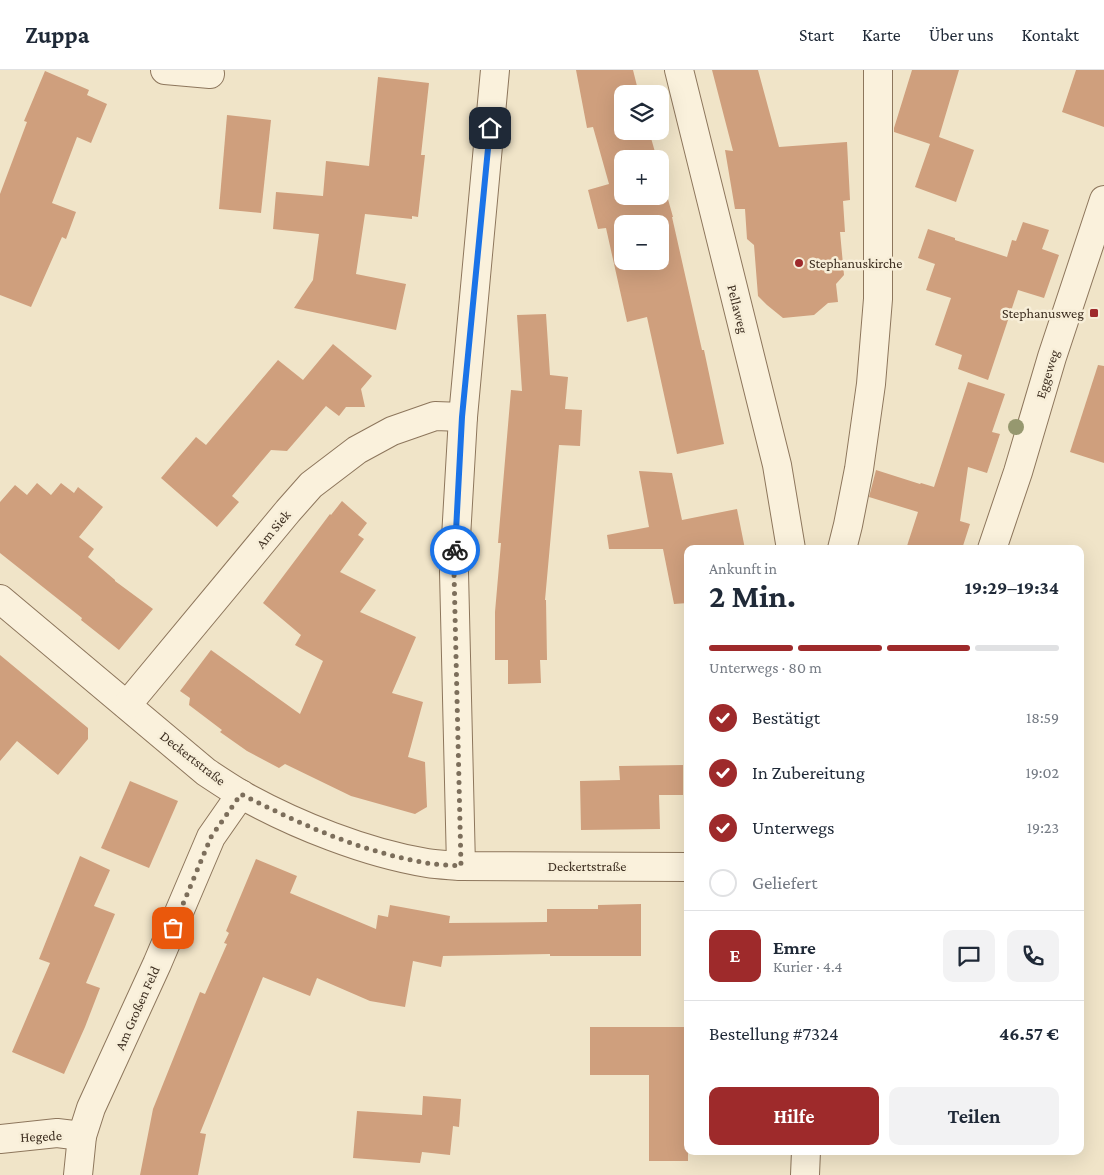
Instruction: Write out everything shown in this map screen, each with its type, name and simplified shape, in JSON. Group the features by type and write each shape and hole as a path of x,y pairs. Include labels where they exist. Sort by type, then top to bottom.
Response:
{"street":[{"path":"165,70 210,74"},
{"path":"461,866 454,572 462,417 495,70"},
{"name":"Pellaweg","path":"679,70 777,465 790,545"},
{"path":"843,545 850,515 871,384 878,299 878,70"},
{"name":"Eggeweg","path":"993,545 1018,472 1052,357 1098,240 1104,200"},
{"name":"Am Siek","path":"127,705 288,511 311,486 357,450 392,431 435,416 462,417"},
{"name":"Deckertstraße","path":"0,599 206,772 241,794 282,815 337,838 389,855 428,863 461,866 684,867"},
{"name":"Am Großen Feld","path":"78,1175 82,1136 91,1108 158,964 211,837 241,794"},
{"name":"Hegede","path":"0,1139 57,1133 82,1136"},
{"path":"805,1175 806,1155"}],"building":[{"path":"576,70 633,70 637,85 614,85 614,140 652,140 654,150 614,150 614,205 669,205 669,203 724,444 677,454 647,317 627,322 615,270 669,270 669,215 614,215 614,264 606,228 598,229 588,190 609,184 593,127 587,128"},
{"path":"712,70 758,70 779,147 847,142 850,200 843,201 845,232 840,232 844,275 836,284 838,302 828,303 814,315 783,318 758,296 754,245 747,239 745,209 735,209 725,150 733,151"},
{"path":"912,70 959,70 939,137 974,150 956,202 915,187 930,144 894,132"},
{"path":"1076,70 1104,70 1104,127 1062,112"},
{"path":"45,71 89,90 87,95 107,104 91,143 77,137 52,203 76,212 66,239 62,237 31,307 0,295 0,194 27,122 24,121"},
{"path":"378,77 429,83 421,155 425,155 418,217 412,216 412,219 365,214 356,274 406,284 396,330 294,308 313,280 319,234 273,229 276,192 323,196 326,161 369,166"},
{"path":"227,115 271,120 261,213 219,209"},
{"path":"1023,222 1049,230 1042,249 1059,255 1044,298 1018,290 988,380 958,369 962,355 935,345 951,298 926,290 935,264 918,258 928,229 1007,257 1012,240 1016,241"},
{"path":"546,314 550,375 568,377 565,409 582,410 580,446 559,445 545,600 547,660 540,660 541,683 508,684 508,660 495,660 495,612 501,543 498,543 511,390 522,391 517,315"},
{"path":"333,344 372,376 361,389 365,407 346,407 339,416 326,406 287,451 271,450 232,496 239,502 217,527 161,478 196,437 206,445 278,360 303,380"},
{"path":"1098,365 1104,366 1104,463 1070,452"},
{"path":"968,382 1005,394 992,432 1000,434 987,473 968,467 960,521 970,524 963,545 907,545 918,512 869,497 876,470 934,487"},
{"path":"639,471 672,473 682,520 737,509 744,545 684,545 684,603 674,604 663,549 609,549 607,535 649,527"},
{"path":"37,483 51,495 61,483 74,493 78,487 103,507 79,537 94,549 88,557 115,581 153,609 119,650 0,553 0,502 15,485 27,495"},
{"path":"342,501 367,523 358,535 364,539 340,572 376,590 360,612 416,637 392,693 423,702 408,757 425,762 427,807 415,814 351,796 285,764 279,768 247,751 220,732 222,730 189,705 190,698 180,691 211,650 300,714 323,661 295,645 301,635 263,603 330,514"},
{"path":"0,655 88,728 88,739 58,775 17,741 0,761"},
{"path":"683,765 683,795 659,795 660,829 581,830 580,781 620,780 619,766"},
{"path":"130,781 178,801 149,868 101,848"},
{"path":"80,856 110,870 94,906 115,914 86,983 100,988 64,1074 12,1052 50,963 39,959"},
{"path":"256,859 297,876 290,893 376,929 378,915 388,917 390,905 450,916 449,923 547,922 547,909 598,909 598,905 641,904 641,956 550,956 550,954 443,956 441,967 413,961 405,1007 370,1001 317,978 310,996 263,977 200,1133 206,1134 198,1175 140,1175 153,1109 200,992 205,994 227,944 224,943 229,933 226,931"},
{"path":"590,1027 684,1027 684,1155 688,1155 688,1161 649,1161 649,1075 590,1075"},
{"path":"423,1096 461,1099 459,1127 453,1126 450,1155 422,1152 420,1163 353,1158 357,1111 422,1115"}],"way so far":[{"path":"173,928 211,837 241,794 282,815 337,838 389,855 428,863 461,866 455,550"}],"place":[{"name":"Stephanuskirche","path":"799,263"},
{"name":"Stephanusweg","path":"1094,313"}],"route":[{"path":"455,550 462,417 490,128"}]}
